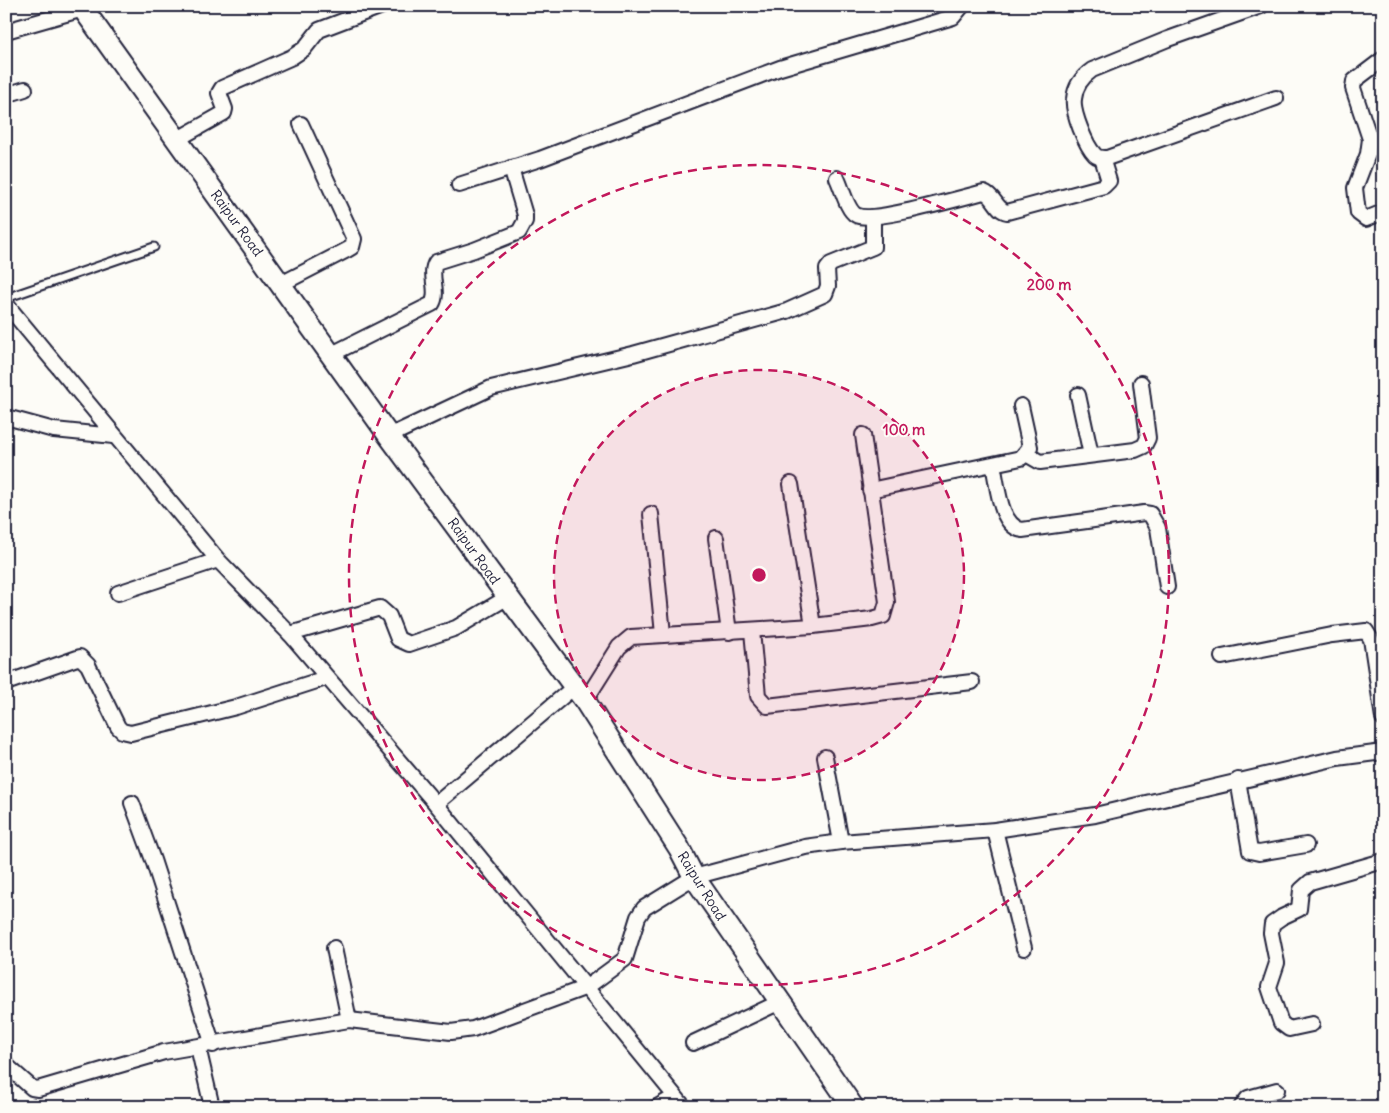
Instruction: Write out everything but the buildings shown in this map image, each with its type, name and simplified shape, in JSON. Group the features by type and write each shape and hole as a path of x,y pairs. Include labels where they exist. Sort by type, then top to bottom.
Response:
{"main road":[{"name":"Raipur Road","path":"82,8 389,436 580,694 679,848 694,877 853,1107"}],"street":[{"path":"460,185 511,168 780,68 952,17 962,6"},
{"path":"837,178 852,212 860,217 873,217 984,192 991,195 1001,210 1007,212 1098,189 1109,181 1102,158 1092,150 1074,110 1076,90 1085,75 1128,55 1261,6"},
{"path":"176,140 223,114 225,109 219,93 222,88 292,57 304,49 319,30 377,7"},
{"path":"6,31 82,8"},
{"path":"1383,59 1354,81 1353,88 1370,140 1368,154 1355,188 1358,213 1366,219 1383,212"},
{"path":"6,95 25,89"},
{"path":"1102,158 1107,158 1276,98"},
{"path":"281,284 352,247 354,239 301,124"},
{"path":"332,354 432,304 434,298 433,268 436,262 474,250 518,232 525,221 525,215 511,168"},
{"path":"389,436 491,388 714,333 787,311 814,299 824,294 827,290 827,270 831,264 873,247 875,242 873,217"},
{"path":"6,304 218,560 290,634 436,804 679,1102 657,1107"},
{"path":"1026,454 1040,462 1135,450 1146,443 1148,438 1141,383"},
{"path":"1078,395 1090,455"},
{"path":"870,490 993,465 1014,460 1026,454 1030,443 1022,406"},
{"path":"6,417 54,430 114,436"},
{"path":"436,804 580,694 625,641 639,636 752,631 879,618 886,611 888,602 863,435"},
{"path":"993,465 1006,518 1016,528 1022,530 1144,512 1150,514 1158,528 1168,588"},
{"path":"791,484 813,626"},
{"path":"651,514 662,634"},
{"path":"716,538 729,632"},
{"path":"118,593 218,560"},
{"path":"290,634 380,608 389,616 399,641 408,644 456,628 508,598"},
{"path":"752,631 758,696 767,706 972,682"},
{"path":"1222,657 1332,634 1366,631 1371,640 1383,718"},
{"path":"6,683 80,657 88,665 118,727 122,731 131,733 236,707 326,678"},
{"path":"6,1065 32,1088 38,1089 164,1052 198,1048 348,1020 374,1022 397,1027 460,1032 473,1029 587,987 625,959 638,917 644,908 694,877 805,847 841,842 995,830 1095,815 1337,758 1383,752"},
{"path":"825,757 841,842"},
{"path":"1238,780 1250,851 1260,853 1306,845"},
{"path":"132,803 153,860 213,1045"},
{"path":"995,830 1024,948"},
{"path":"1312,1024 1289,1029 1281,1023 1269,987 1277,964 1271,933 1272,924 1300,909 1301,890 1310,882 1383,861"},
{"path":"334,948 348,1020"},
{"path":"693,1043 780,1002"},
{"path":"198,1048 212,1107"},
{"path":"1241,1107 1244,1100 1248,1098 1277,1090"}],"lane":[{"path":"6,298 154,247"}]}
